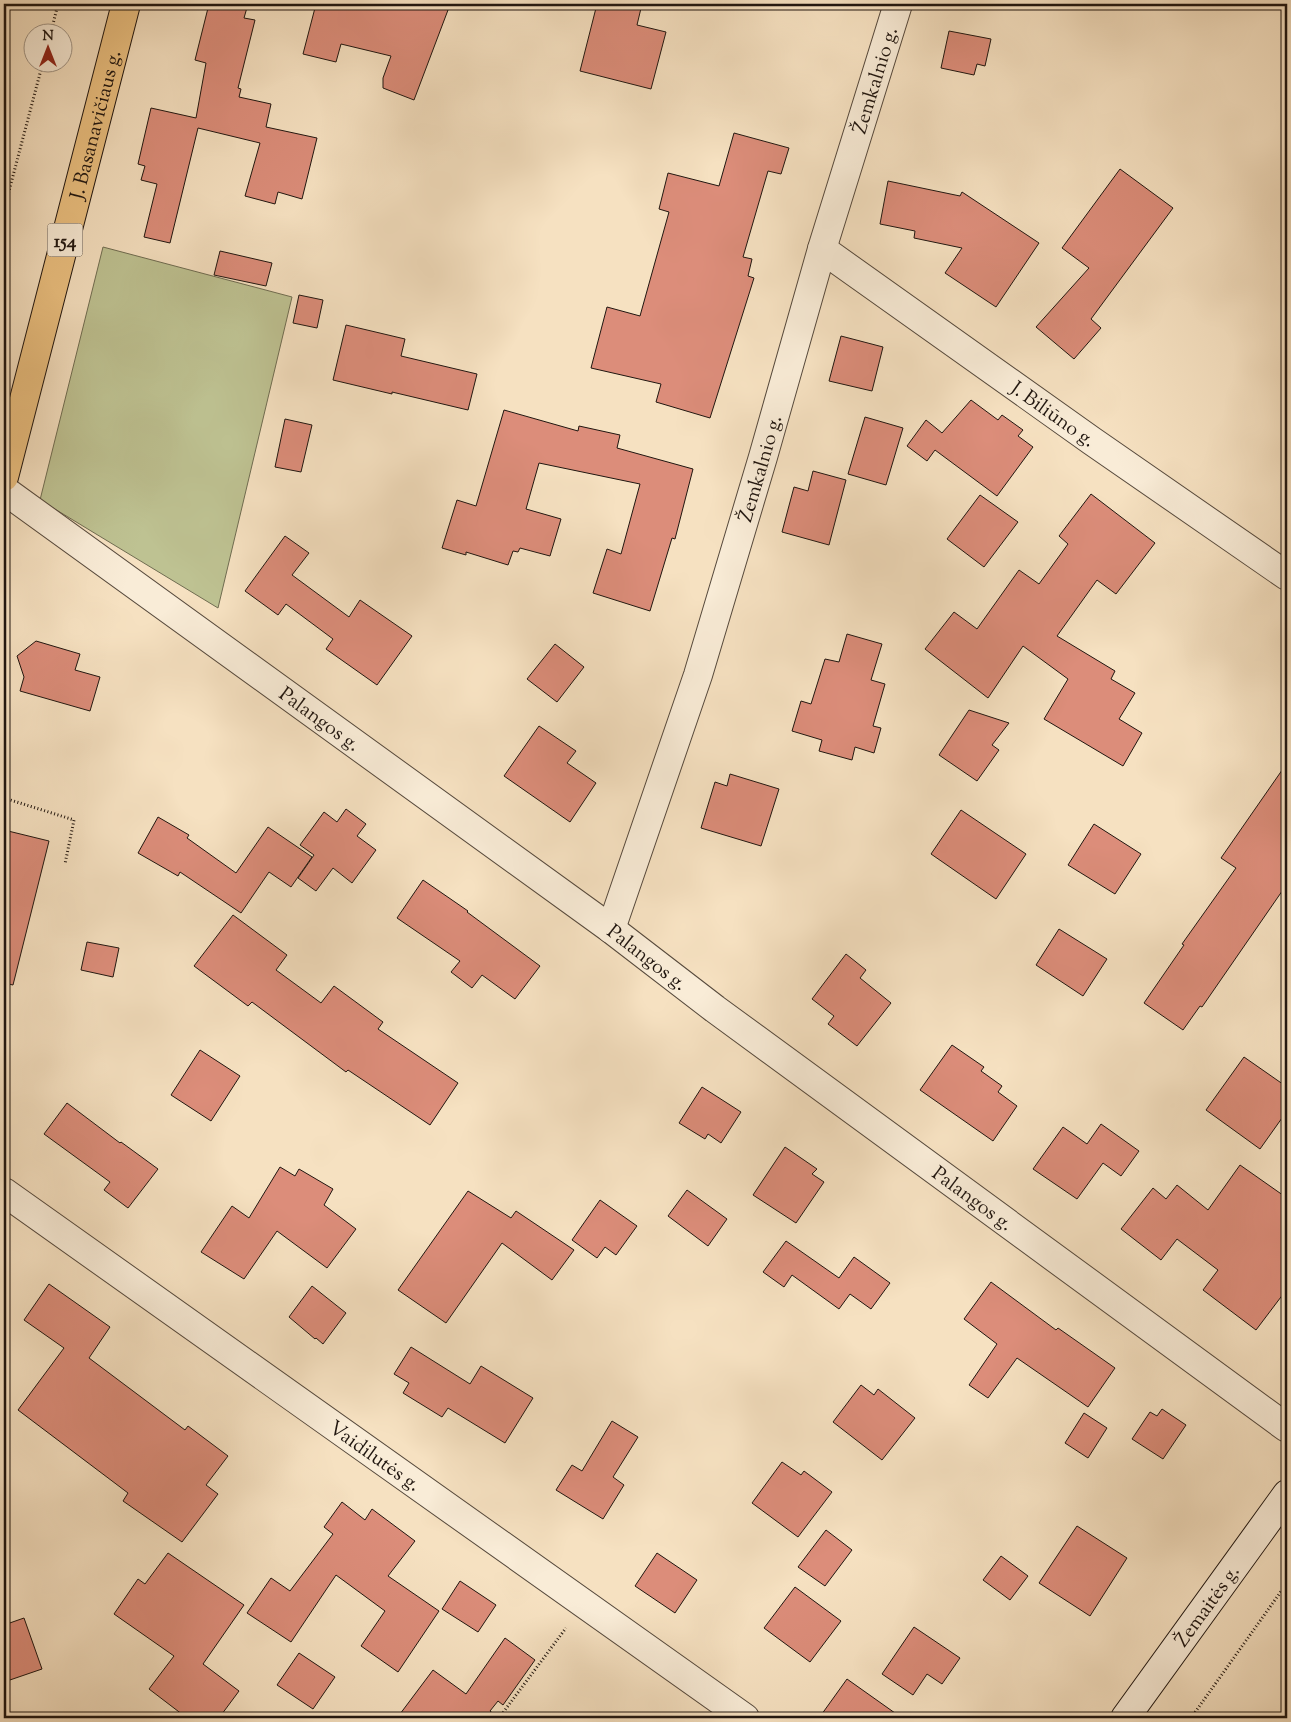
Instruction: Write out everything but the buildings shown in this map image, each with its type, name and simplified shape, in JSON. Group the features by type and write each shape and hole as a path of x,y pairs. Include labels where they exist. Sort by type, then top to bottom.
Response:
{"main road":[{"name":"J. Basanavičiaus g.","path":"4,477 126,4"}],"street":[{"name":"Žemkalnio g.","path":"612,929 698,675 822,249 898,4"},
{"name":"J. Biliūno g.","path":"822,249 1092,442 1287,576"},
{"name":"Palangos g.","path":"4,490 612,929 715,1009 1287,1428"},
{"name":"Vaidilutės g.","path":"4,1192 745,1718"},
{"name":"Žemaitės g.","path":"1125,1718 1287,1494"}],"path":[{"path":"54,22 58,4"},
{"path":"4,210 40,72"},
{"path":"4,798 74,820 65,864"},
{"path":"1191,1718 1287,1583"},
{"path":"499,1718 584,1604"}],"green space":[{"path":"103,247 292,297 218,608 40,500"}]}
